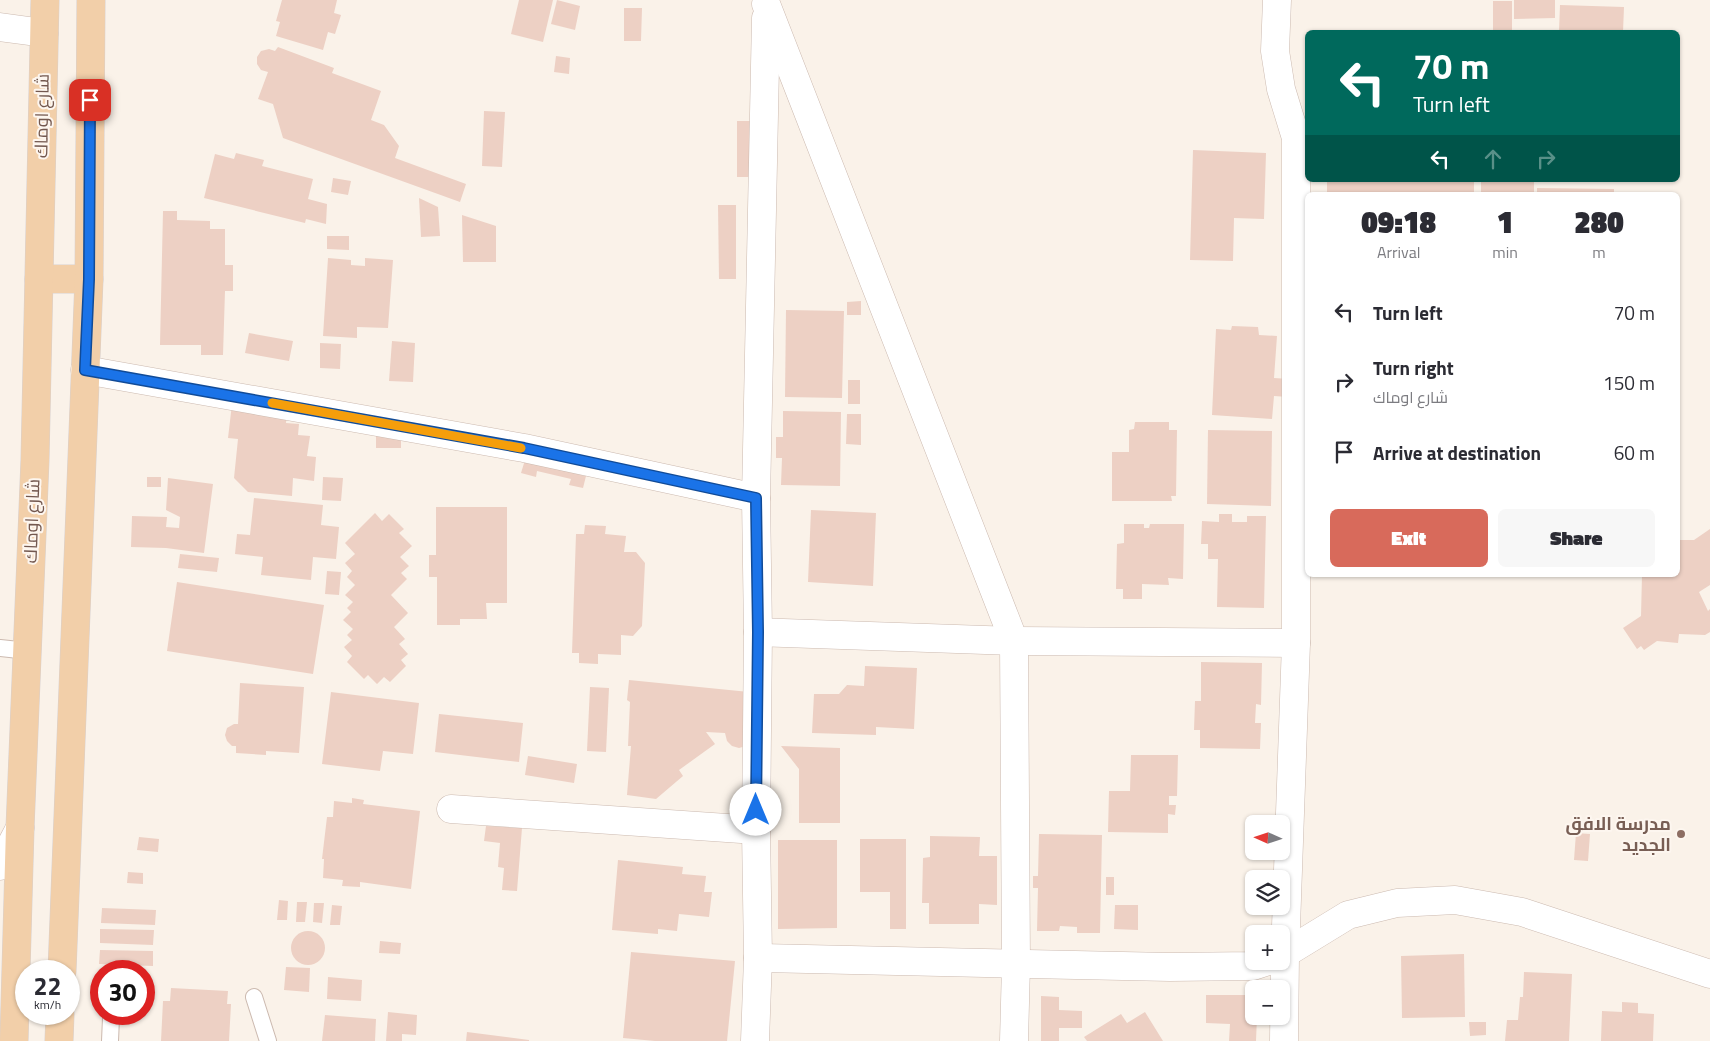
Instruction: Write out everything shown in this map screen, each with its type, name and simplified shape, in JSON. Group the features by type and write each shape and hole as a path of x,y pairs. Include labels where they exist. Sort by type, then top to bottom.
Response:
{"main road":[{"name":"شارع اوماك","path":"14,1041 20,828 35,460 45,0"},
{"path":"62,960 89,279 91,0"},
{"path":"39,279 89,279"},
{"path":"59,1041 60,1025"}],"street":[{"path":"1277,0 1275,51 1281,89 1296,138 1296,643 1280,925"},
{"path":"755,1041 758,958 756,498 766,2"},
{"path":"766,2 1014,641 1016,965 1014,1041"},
{"path":"0,27 44,33"},
{"path":"85,370 524,448 756,498"},
{"path":"758,632 1014,641 1296,643"},
{"path":"451,809 756,830"},
{"path":"0,866 20,828"},
{"path":"1290,951 1348,915 1397,903 1455,900 1522,912 1710,974"},
{"path":"758,958 1016,965 1245,966"},
{"path":"1279,970 1284,1041"}],"lane":[{"path":"0,648 28,651"},
{"path":"254,997 268,1041"},
{"path":"110,1041 111,1025"}],"building":[{"path":"282,0 337,0 334,13 341,15 335,34 328,32 323,50 276,36 280,22 276,21"},
{"path":"519,0 553,0 543,42 511,34"},
{"path":"557,0 580,6 575,30 551,24"},
{"path":"1514,0 1555,0 1555,18 1514,19"},
{"path":"1493,1 1512,1 1512,30 1493,30"},
{"path":"1560,5 1624,7 1623,30 1559,30"},
{"path":"624,8 642,8 641,41 624,41"},
{"path":"278,47 334,68 332,73 381,91 371,120 384,125 399,146 395,158 466,184 460,202 283,138 273,104 258,99 268,72 261,70 257,64 257,57 261,51 269,49 275,51"},
{"path":"556,56 570,58 569,74 554,72"},
{"path":"484,111 505,112 502,167 482,166"},
{"path":"737,121 758,121 758,177 737,177"},
{"path":"1193,150 1266,153 1264,219 1234,218 1233,261 1190,260"},
{"path":"236,153 264,160 262,166 313,179 308,199 327,204 326,224 306,219 305,223 204,198 215,154 234,159"},
{"path":"333,178 351,181 348,195 331,192"},
{"path":"1327,182 1474,182 1474,192 1327,192"},
{"path":"1481,182 1534,182 1534,192 1481,192"},
{"path":"1537,188 1614,189 1614,192 1537,192"},
{"path":"419,198 438,207 440,236 421,237"},
{"path":"718,205 736,205 736,279 719,279"},
{"path":"163,211 177,211 177,220 210,221 210,229 225,229 225,265 233,265 233,291 225,291 223,355 201,355 201,345 160,345"},
{"path":"462,215 496,226 496,262 463,262"},
{"path":"327,236 349,236 349,250 327,249"},
{"path":"328,258 351,260 351,265 365,266 365,258 393,260 388,328 357,327 357,338 323,336"},
{"path":"861,301 861,315 847,315 847,302"},
{"path":"786,310 844,311 842,398 785,397"},
{"path":"1232,326 1258,327 1259,335 1277,336 1274,378 1289,379 1288,397 1274,396 1272,419 1212,415 1216,329 1231,330"},
{"path":"249,333 293,341 289,361 245,353"},
{"path":"392,341 415,343 413,382 389,381"},
{"path":"320,343 341,344 340,369 320,368"},
{"path":"848,380 860,380 860,404 848,404"},
{"path":"232,404 287,410 286,423 299,424 298,435 310,436 307,456 316,457 314,481 293,478 292,496 248,492 234,478 238,439 228,438"},
{"path":"783,411 841,412 840,486 781,485 782,458 776,458 776,437 783,437"},
{"path":"847,414 861,414 861,445 846,444"},
{"path":"1135,422 1169,422 1169,430 1177,430 1176,496 1171,496 1172,501 1112,501 1112,452 1129,452 1129,430 1134,429"},
{"path":"1208,430 1272,431 1271,506 1207,504"},
{"path":"401,435 401,448 376,448 376,436"},
{"path":"525,460 581,471 581,475 586,476 583,488 569,485 571,479 537,471 536,477 521,473"},
{"path":"147,477 161,477 161,487 147,487"},
{"path":"323,477 343,478 341,501 322,500"},
{"path":"168,478 213,484 204,553 166,548 131,547 132,516 167,517 166,527 179,528 180,517 166,510"},
{"path":"254,498 323,505 321,525 339,527 336,559 313,557 311,580 261,575 263,557 235,554 237,534 250,535"},
{"path":"436,507 507,507 507,603 486,603 487,619 460,619 460,625 437,625 437,577 429,577 429,555 436,555"},
{"path":"811,510 876,513 873,586 808,582"},
{"path":"375,513 382,521 389,514 404,529 399,533 412,546 400,557 409,566 401,573 407,579 391,595 408,613 394,627 405,639 399,644 408,654 401,660 406,666 390,682 384,677 377,684 368,675 364,679 347,662 352,656 344,647 352,640 347,635 353,629 343,620 351,612 347,608 353,602 345,595 355,585 347,577 352,571 345,563 355,554 345,543"},
{"path":"1219,514 1232,514 1232,522 1247,522 1247,516 1266,516 1264,608 1217,607 1218,559 1208,559 1208,544 1201,544 1202,521 1219,522"},
{"path":"1124,524 1144,524 1144,528 1149,528 1150,524 1184,524 1183,579 1168,578 1169,585 1142,584 1142,599 1123,599 1123,589 1116,589 1117,544 1124,543"},
{"path":"585,525 606,526 605,534 626,536 624,552 636,552 645,563 642,626 633,636 621,635 621,655 598,654 598,664 579,663 579,653 572,653 576,534 584,534"},
{"path":"1710,529 1710,585 1699,592 1708,611 1710,609 1710,632 1705,635 1679,634 1678,643 1657,641 1644,650 1641,646 1637,649 1623,628 1641,616 1642,577 1680,577 1680,540 1694,540"},
{"path":"180,554 219,558 217,572 178,568"},
{"path":"327,571 341,572 339,595 325,594"},
{"path":"177,582 324,605 313,674 167,651"},
{"path":"1201,662 1262,663 1261,705 1256,704 1255,723 1261,723 1260,749 1200,748 1200,730 1194,730 1195,701 1201,701"},
{"path":"865,666 917,668 914,729 876,727 876,735 812,733 814,694 839,694 847,685 864,686"},
{"path":"629,680 749,692 746,746 739,748 732,746 727,741 725,733 706,732 715,744 679,770 683,776 656,799 627,795 631,746 628,746 630,702 627,700"},
{"path":"240,683 304,687 299,753 266,751 266,755 236,753 236,746 232,746 227,741 225,735 227,728 238,724"},
{"path":"590,687 609,688 606,752 587,751"},
{"path":"331,692 419,703 413,754 383,751 380,771 322,764"},
{"path":"439,714 523,723 519,762 435,752"},
{"path":"781,746 840,748 840,823 799,823 799,769"},
{"path":"1131,755 1178,755 1177,796 1169,796 1169,805 1176,805 1175,815 1168,814 1168,833 1108,832 1109,791 1130,791"},
{"path":"528,756 577,764 574,783 525,775"},
{"path":"352,798 364,800 363,804 420,811 411,889 360,882 360,887 342,886 343,880 323,878 324,859 322,859 327,817 333,817 334,801 352,803"},
{"path":"486,826 522,828 517,891 502,890 504,868 498,867 500,843 484,841"},
{"path":"1576,833 1590,834 1588,861 1574,860"},
{"path":"1039,834 1102,835 1100,933 1077,933 1077,927 1060,926 1059,931 1037,931 1038,888 1033,888 1033,876 1038,876"},
{"path":"930,836 980,837 979,856 997,856 997,905 979,904 979,924 929,924 929,903 922,903 923,858 930,857"},
{"path":"139,837 159,839 158,852 137,850"},
{"path":"860,839 906,839 906,929 890,929 890,892 860,892"},
{"path":"778,840 837,840 837,928 778,929"},
{"path":"618,860 683,867 682,874 706,876 704,892 712,892 709,917 679,914 677,931 658,929 658,934 612,930"},
{"path":"128,872 143,873 143,884 127,883"},
{"path":"1106,877 1114,877 1114,895 1106,895"},
{"path":"279,900 288,901 287,920 277,920"},
{"path":"297,902 307,902 305,922 296,922"},
{"path":"314,903 324,903 322,923 313,922"},
{"path":"332,905 342,906 340,925 330,925"},
{"path":"1115,905 1138,905 1138,930 1114,929"},
{"path":"102,908 156,910 155,925 101,923"},
{"path":"100,929 154,930 153,945 100,943"},
{"path":"308,931 315,932 320,936 324,941 324,955 320,960 315,964 308,965 301,964 296,960 292,955 291,948 292,941 296,936 301,932"},
{"path":"380,941 401,943 400,954 379,953"},
{"path":"100,950 153,951 153,960 99,960"},
{"path":"631,952 735,961 727,1041 655,1041 623,1038"},
{"path":"1464,954 1465,1017 1402,1018 1401,956"},
{"path":"286,967 310,968 309,992 284,990"},
{"path":"1524,972 1572,974 1569,1041 1505,1041 1507,1020 1518,1020 1520,997 1523,997"},
{"path":"328,977 362,980 361,1001 327,999"},
{"path":"171,988 228,991 227,1004 231,1004 229,1041 161,1041 163,1001 170,1001"},
{"path":"1206,995 1245,995 1245,1025 1257,1025 1256,1041 1229,1041 1230,1024 1206,1023"},
{"path":"1041,996 1059,997 1059,1010 1082,1011 1082,1028 1059,1028 1059,1041 1041,1041"},
{"path":"1622,1002 1638,1003 1638,1013 1654,1014 1653,1041 1601,1041 1602,1011 1622,1012"},
{"path":"388,1012 417,1015 416,1035 402,1034 402,1041 386,1041"},
{"path":"1145,1012 1163,1041 1087,1041 1084,1037 1121,1014 1127,1023"},
{"path":"325,1015 376,1019 375,1041 322,1041"},
{"path":"1469,1022 1486,1022 1486,1035 1470,1036"},
{"path":"467,1032 529,1040 529,1041 466,1041"}],"slow traffic":[{"path":"272,403 521,448"}],"place":[{"name":"مدرسة الافق الجديد","path":"1681,834"}],"route":[{"path":"90,100 89,279 85,370 524,448 756,498 758,632 756,810"}]}
